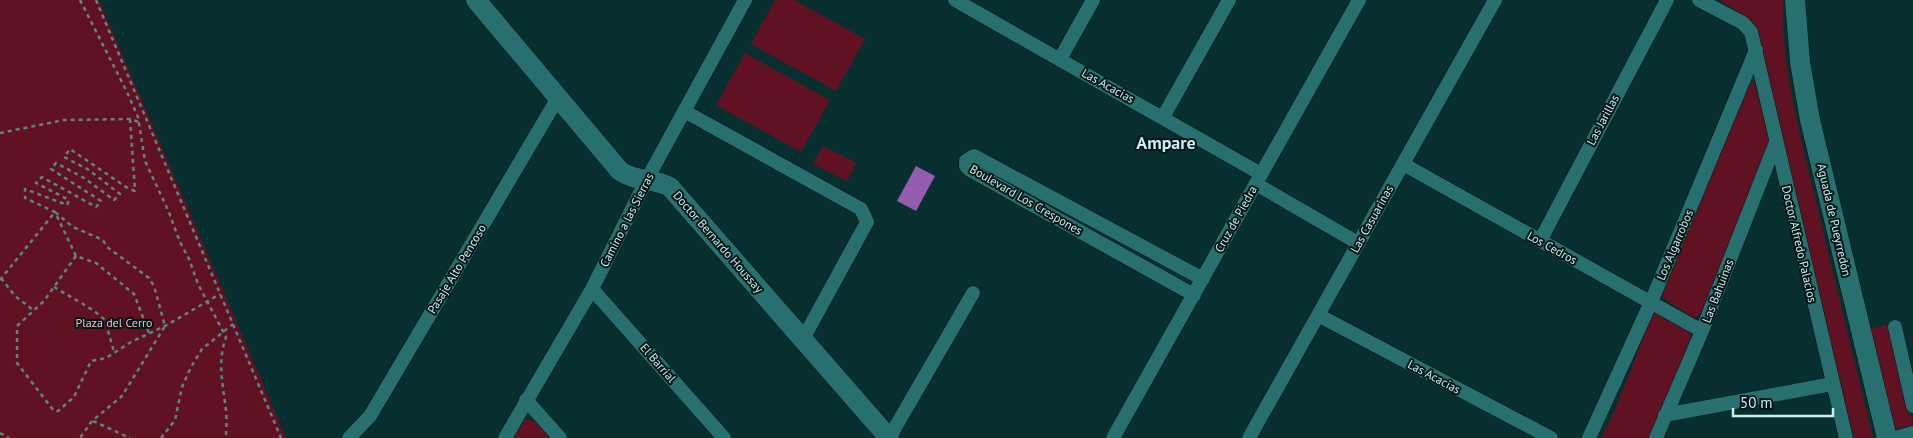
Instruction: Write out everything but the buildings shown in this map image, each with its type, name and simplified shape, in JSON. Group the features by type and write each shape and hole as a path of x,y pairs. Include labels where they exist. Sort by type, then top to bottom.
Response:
{"street":[{"name":"Doctor Bernardo Houssay","path":"476,0 559,96 620,171 626,175 646,181 662,182 670,187 803,340 881,435"},
{"name":"Camino a las Sierras","path":"505,438 592,289 646,181 745,0"},
{"path":"1060,59 1093,0"},
{"path":"1163,117 1229,0"},
{"name":"Cruz de Piedra","path":"1113,438 1359,0"},
{"name":"Las Casuarinas","path":"1249,438 1496,0"},
{"name":"Las Jarillas","path":"1540,241 1667,0"},
{"name":"Doctor Alfredo Palacios","path":"1699,0 1743,24 1751,32 1846,438"},
{"name":"Aguada de Pueyrredón","path":"1795,0 1795,20 1800,62 1810,120 1887,438"},
{"name":"Las Acacias","path":"957,1 1163,117 1358,243"},
{"name":"Los Algarrobos","path":"1589,438 1651,302 1756,50"},
{"name":"Pasaje Alto Pencoso","path":"349,438 370,416 559,96"},
{"path":"684,111 861,209 867,222 803,340"},
{"name":"Las Bahuinas","path":"1656,438 1702,331 1776,142"},
{"name":"Boulevard Los Crespones","path":"1194,295 970,170 966,166 966,161 974,156 1203,279"},
{"name":"Los Cedros","path":"1403,164 1702,331"},
{"name":"El Barrial","path":"592,289 724,438"},
{"path":"881,435 973,293"},
{"name":"Las Acacias","path":"1318,315 1551,438"},
{"path":"1895,327 1913,406"},
{"path":"1666,415 1832,384"},
{"path":"526,400 560,438"},
{"path":"1895,438 1913,433"}],"path":[{"path":"80,0 127,92 139,122 145,161 168,210 198,284 226,337 222,350 220,378 226,412 226,438"},
{"path":"96,0 282,438"},
{"path":"0,133 64,120 130,119 139,122"},
{"path":"80,438 92,421 122,396 165,326 154,286 149,278 107,247 103,240 73,227 55,212 25,198 25,189 67,205 69,200 36,183 42,177 96,207 101,201 51,168 56,163 84,178 114,200 120,194 89,170 64,156 70,149 129,189 136,191 130,119"},
{"path":"55,212 76,256 96,263 134,294 149,333"},
{"path":"33,310 15,296 1,279 55,212"},
{"path":"76,256 54,288 17,326 17,363 54,411 58,411 74,397 91,361 106,358 131,342 165,326 220,294"},
{"path":"54,288 93,310 105,320 114,353"},
{"path":"161,438 175,420 182,388 191,366 202,349 233,324"},
{"path":"92,421 130,438"},
{"path":"0,433 9,438"}],"green space":[{"name":"Plaza del Cerro","path":"0,0 99,0 286,438 0,438"},
{"path":"775,0 794,0 865,39 836,91 751,44"},
{"path":"1720,0 1783,0 1785,50 1798,127 1873,438 1854,438 1783,147 1758,30 1753,21"},
{"path":"745,53 830,100 801,152 716,105"},
{"path":"1749,79 1754,81 1770,143 1700,315 1694,318 1663,298 1661,290"},
{"path":"823,146 856,163 847,181 813,164"},
{"path":"1655,314 1660,314 1688,330 1691,337 1650,438 1601,438 1611,419 1651,319"},
{"path":"1889,324 1913,425 1892,430 1868,329"},
{"path":"525,419 535,421 550,438 510,438 517,425"}],"shaded area":[{"path":"916,166 935,176 916,211 897,201"}],"district":[{"name":"Ampare","path":"1166,143"}]}
